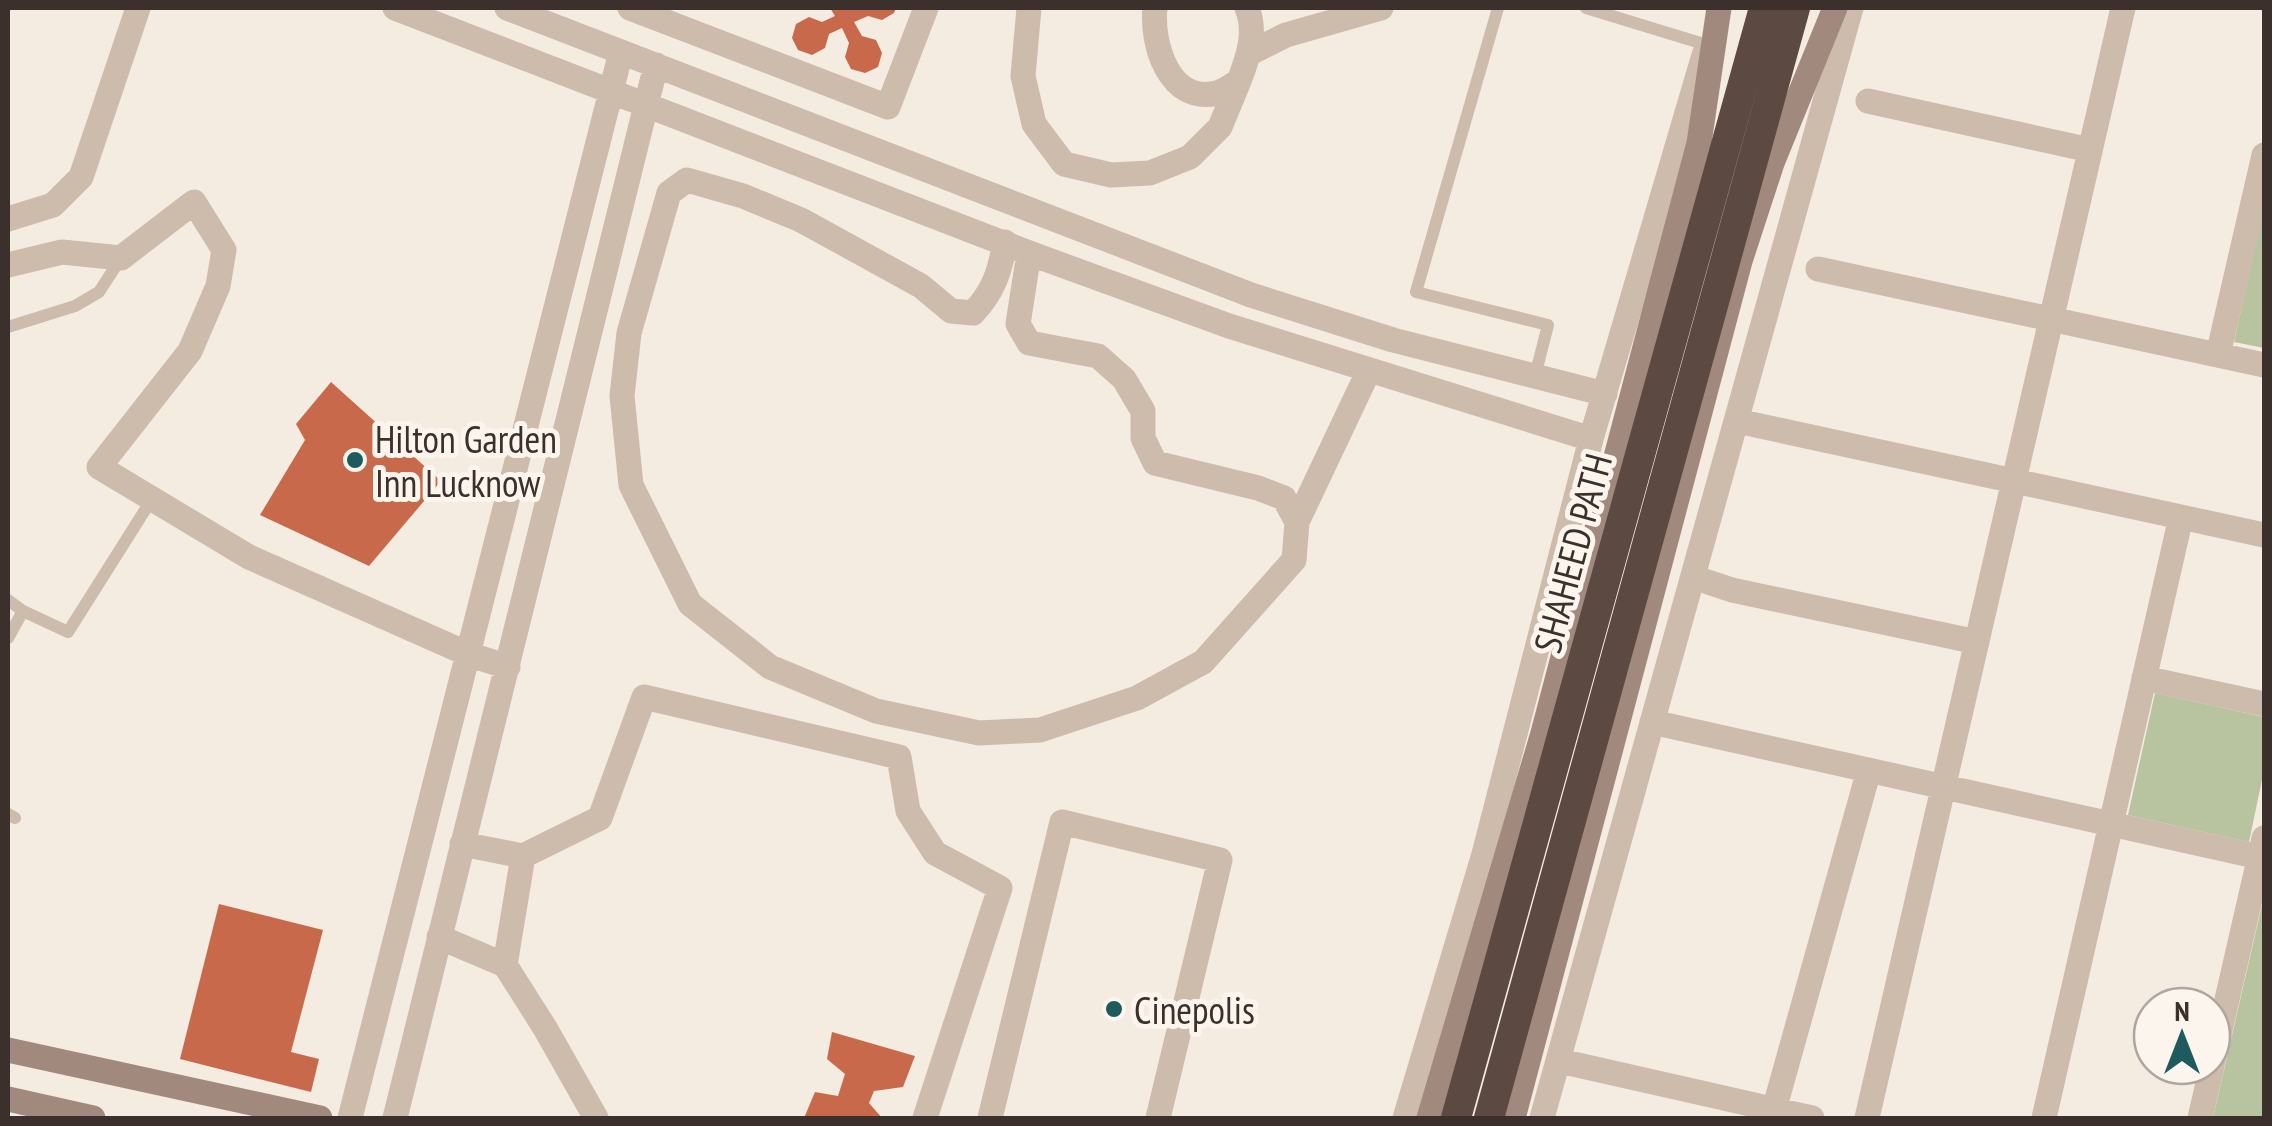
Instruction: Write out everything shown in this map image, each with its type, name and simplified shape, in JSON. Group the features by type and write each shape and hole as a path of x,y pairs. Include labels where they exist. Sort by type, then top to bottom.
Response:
{"highway":[{"name":"SHAHEED PATH","path":"1456,1118 1692,213 1764,8"},
{"name":"SHAHEED PATH","path":"1489,1118 1709,350 1795,8"}],"street":[{"path":"8,219 53,205 81,177 138,8"},
{"path":"395,8 1029,253 1229,326 1592,439"},
{"path":"507,8 1251,296 1393,340 1605,394"},
{"path":"630,8 888,107"},
{"path":"873,148 926,8"},
{"path":"1028,8 1022,76 1034,124 1064,164 1111,175 1150,174 1190,157 1220,127 1250,52 1247,8"},
{"path":"1155,8 1152,28 1156,47 1171,78 1195,93 1217,93 1239,82"},
{"path":"1250,52 1286,35 1381,8"},
{"path":"1405,1118 1484,854 1592,439 1718,8"},
{"path":"1429,1118 1692,213 1718,8"},
{"path":"1513,1118 1709,350 1768,175 1835,8"},
{"path":"1542,1118 1851,8"},
{"path":"1867,1118 2124,8"},
{"path":"350,1118 621,52"},
{"path":"395,1118 656,65"},
{"path":"1868,101 2090,150"},
{"path":"2218,355 2258,209 2264,155"},
{"path":"1768,175 1785,174 1804,184"},
{"path":"1005,242 998,278 988,298 973,313 962,313 950,310 921,286 801,220 743,196 687,180 669,193 629,333 622,396 631,486 690,604 770,667 876,710 979,733 1040,730 1137,698 1202,662 1294,560 1296,522 1370,370"},
{"path":"8,265 62,252 121,258 194,202 224,250 218,286 190,351 99,467 249,556 468,654 508,668"},
{"path":"1029,253 1018,324 1028,342 1098,356 1124,379 1144,411 1143,438 1155,463 1284,498 1296,522"},
{"path":"1818,269 2264,365"},
{"path":"1737,422 2264,535"},
{"path":"2044,1118 2181,517"},
{"path":"1693,577 1732,590 1977,642"},
{"path":"2144,678 2264,704"},
{"path":"462,844 523,856 600,818 644,698 898,757 908,811 935,853 1000,888 925,1118"},
{"path":"1652,722 2111,824 2263,851 2231,986"},
{"path":"1774,1110 1869,770"},
{"path":"990,1118 1062,822 1220,860 1158,1118"},
{"path":"505,965 523,856"},
{"path":"439,937 505,965 546,1028 596,1118"},
{"path":"8,1050 320,1118"},
{"path":"1560,1061 1812,1118"},
{"path":"2200,1118 2207,1086"},
{"path":"8,1099 94,1118"}],"lane":[{"path":"1498,8 1416,292 1548,325 1535,376"},
{"path":"1586,8 1706,45"},
{"path":"8,326 75,306 99,292 121,258"},
{"path":"8,600 68,632 152,499"},
{"path":"8,638 23,611"}],"green space":[{"path":"2261,220 2264,221 2264,348 2234,342"},
{"path":"2155,693 2264,717 2264,770 2249,842 2128,815"},
{"path":"2264,896 2264,1118 2213,1118 2220,1086 2232,1086 2232,1035"}],"building":[{"path":"830,8 896,8 882,20 868,16 854,22 862,36 876,40 882,53 878,67 865,73 851,69 845,57 849,43 842,28 829,34 825,48 812,55 798,50 792,38 796,24 809,17 822,22 835,16"},
{"name":"Hilton Garden Inn Lucknow","path":"331,382 441,481 369,566 260,515 305,440 296,424"},
{"path":"219,904 323,930 291,1052 319,1059 311,1092 180,1059"},
{"path":"832,1032 915,1056 903,1087 874,1091 869,1103 882,1118 804,1118 815,1092 838,1096 845,1074 827,1059"}],"place":[{"name":"Hilton Garden Inn Lucknow","path":"355,460"},
{"name":"Cinepolis","path":"1114,1009"}]}
